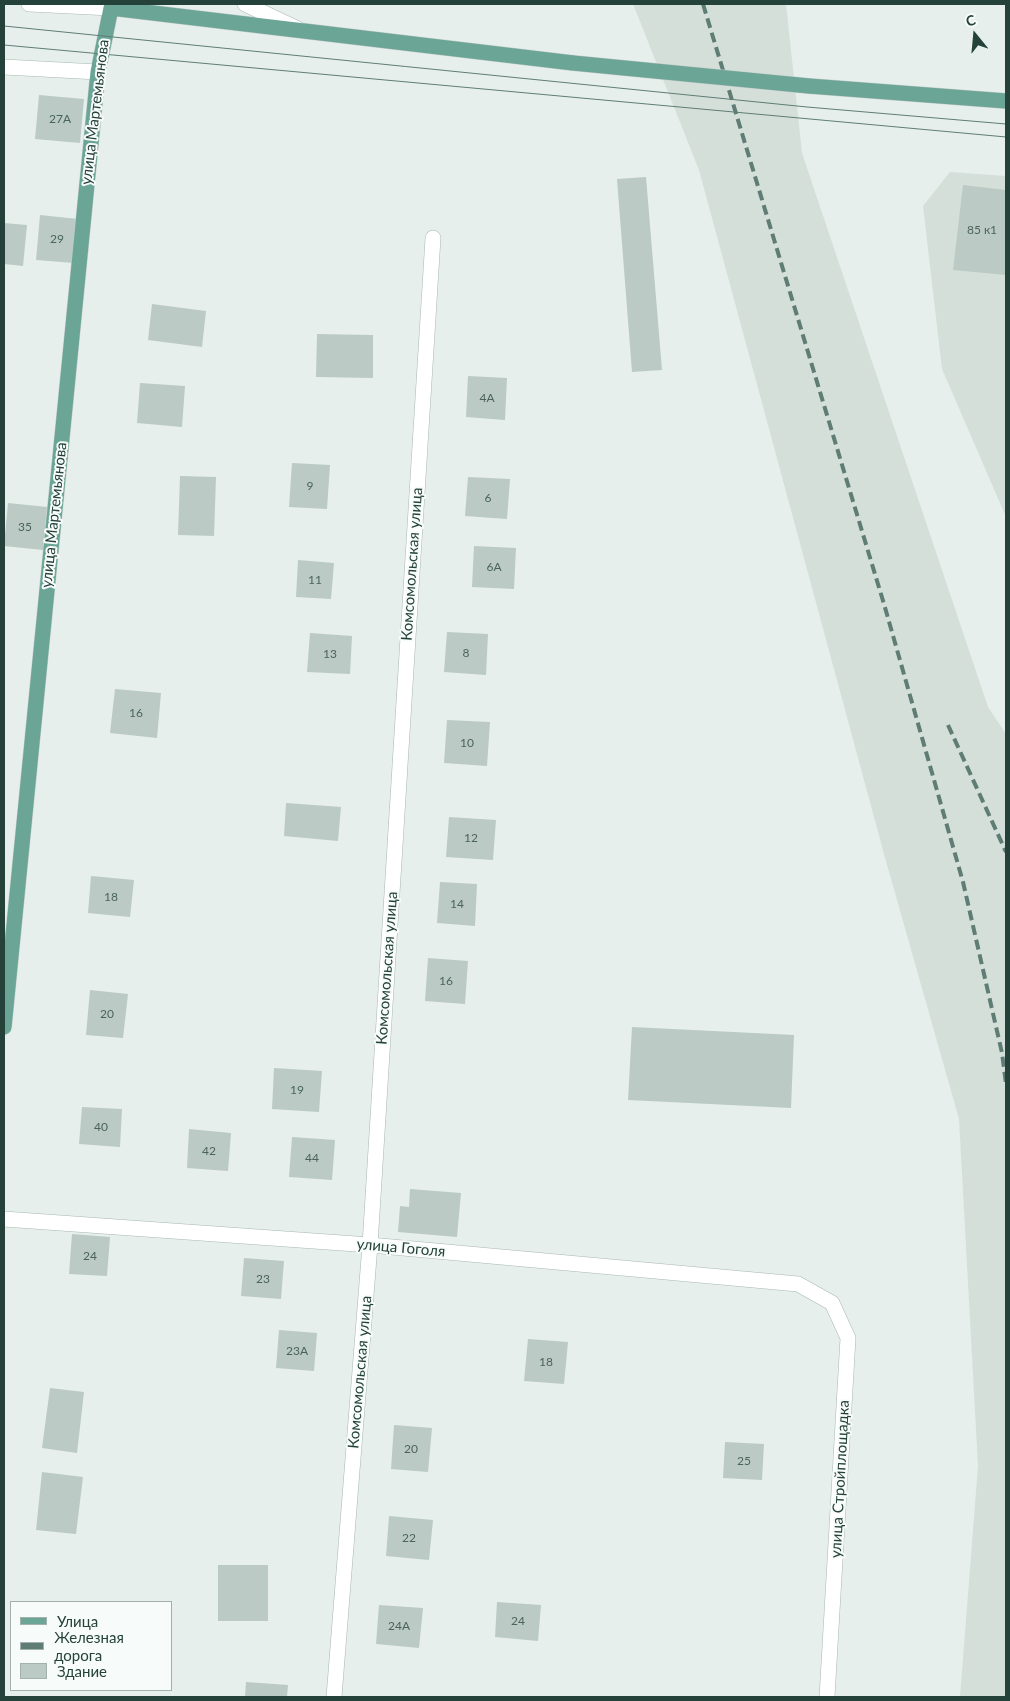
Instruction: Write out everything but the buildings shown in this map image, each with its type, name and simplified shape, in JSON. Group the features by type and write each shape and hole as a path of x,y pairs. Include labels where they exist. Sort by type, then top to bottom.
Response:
{"main road":[{"path":"111,6 573,63 809,86 1006,101"},
{"name":"улица Мартемьянова","path":"4,1026 98,72 111,6"}],"street":[{"path":"29,4 111,6"},
{"path":"245,4 302,30"},
{"path":"4,67 98,72"},
{"name":"Комсомольская улица","path":"334,1697 370,1245 433,238"},
{"name":"улица Гоголя","path":"4,1219 370,1245 798,1284"},
{"name":"улица Стройплощадка","path":"798,1284 832,1303 848,1338 827,1697"}],"shaded area":[{"path":"633,4 786,4 802,153 988,707 1006,734 1006,1697 960,1697 978,1466 959,1119 884,854 699,170"},
{"path":"950,172 1006,176 1006,517 942,369 923,206"}],"tram line":[{"path":"4,26 807,107 1006,124"},
{"path":"4,45 1006,137"}],"railway":[{"path":"703,4 884,604 963,882 1002,1053 1006,1084"},
{"path":"948,725 1006,852"}]}
